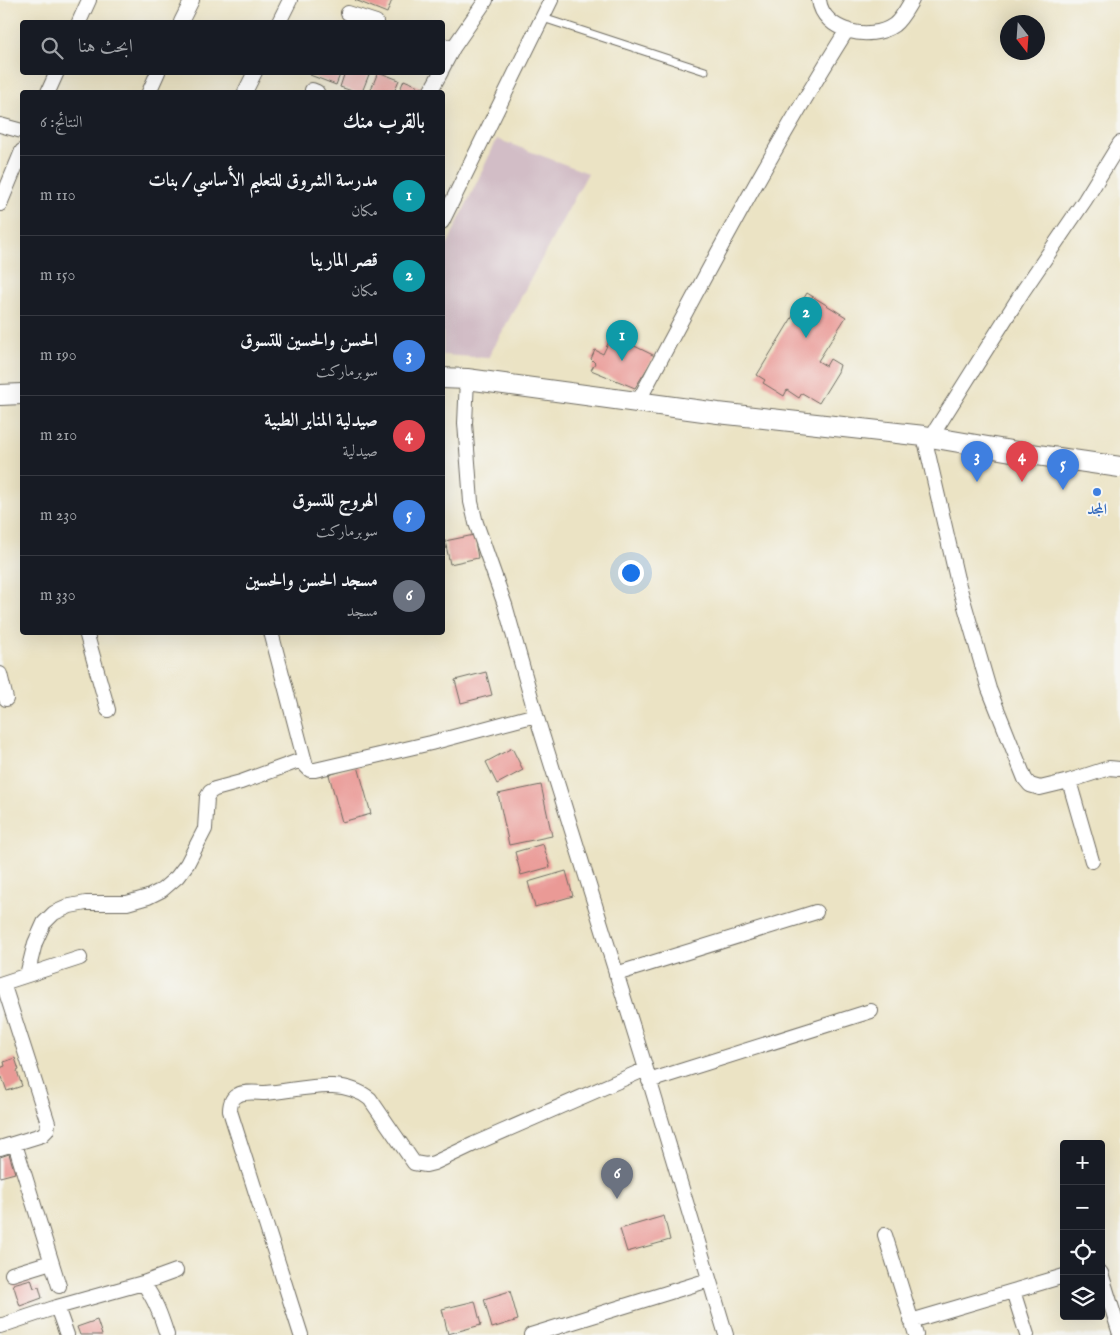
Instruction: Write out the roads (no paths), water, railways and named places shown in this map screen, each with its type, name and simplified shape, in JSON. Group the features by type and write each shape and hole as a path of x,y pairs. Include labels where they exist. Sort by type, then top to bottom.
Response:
{"main road":[{"path":"445,378 467,379 718,413 927,437 1120,467"},
{"path":"0,395 20,394"}],"street":[{"path":"80,20 89,0"},
{"path":"183,20 192,0"},
{"path":"280,20 290,0"},
{"path":"448,46 486,0"},
{"path":"445,216 551,0"},
{"path":"819,0 820,9 828,20 840,28 859,33 877,33 894,25 902,17 912,0"},
{"path":"348,13 370,20"},
{"path":"638,402 765,167 847,30"},
{"path":"49,90 56,75"},
{"path":"150,90 157,75"},
{"path":"246,90 254,75"},
{"path":"431,90 439,75"},
{"path":"0,125 20,130"},
{"path":"1120,143 1085,200 927,437 957,579 989,688 1024,779 1030,785 1040,788 1109,768 1120,769"},
{"path":"0,204 20,156"},
{"path":"467,379 465,423 471,502 476,523 505,605 536,715 726,1335"},
{"path":"87,635 108,710"},
{"path":"272,635 306,766 310,770 536,715"},
{"path":"0,674 6,699"},
{"path":"27,975 35,943 44,924 54,913 70,906 86,903 127,903 148,897 162,890 177,877 205,829 207,797 210,792 304,758"},
{"path":"1069,781 1092,861"},
{"path":"616,974 816,912"},
{"path":"0,1148 42,1135 47,1130 48,1123 1,983 80,958"},
{"path":"301,1335 230,1111 233,1099 238,1094 335,1086 363,1093 370,1099 414,1163 426,1165 647,1075 871,1011"},
{"path":"15,1144 59,1286"},
{"path":"885,1235 916,1335"},
{"path":"12,1274 51,1262"},
{"path":"0,1326 57,1307 143,1283 176,1271"},
{"path":"1102,1275 1120,1334"},
{"path":"911,1321 1060,1277"},
{"path":"531,1335 709,1280"},
{"path":"143,1283 156,1302 167,1335"},
{"path":"1013,1291 1027,1335"},
{"path":"57,1307 66,1335"}],"lane":[{"path":"542,18 705,71"}],"place":[{"name":"قصر المارينا","path":"806,338"},
{"name":"مدرسة الشروق للتعليم الأساسي / بنات","path":"622,361"},
{"name":"الحسن والحسين للتسوق","path":"977,482"},
{"name":"صيدلية المنابر الطبية","path":"1022,482"},
{"name":"الهروج للتسوق","path":"1063,490"},
{"name":"المجد","path":"1097,492"},
{"name":"مسجد الحسن والحسين","path":"617,1199"}]}
